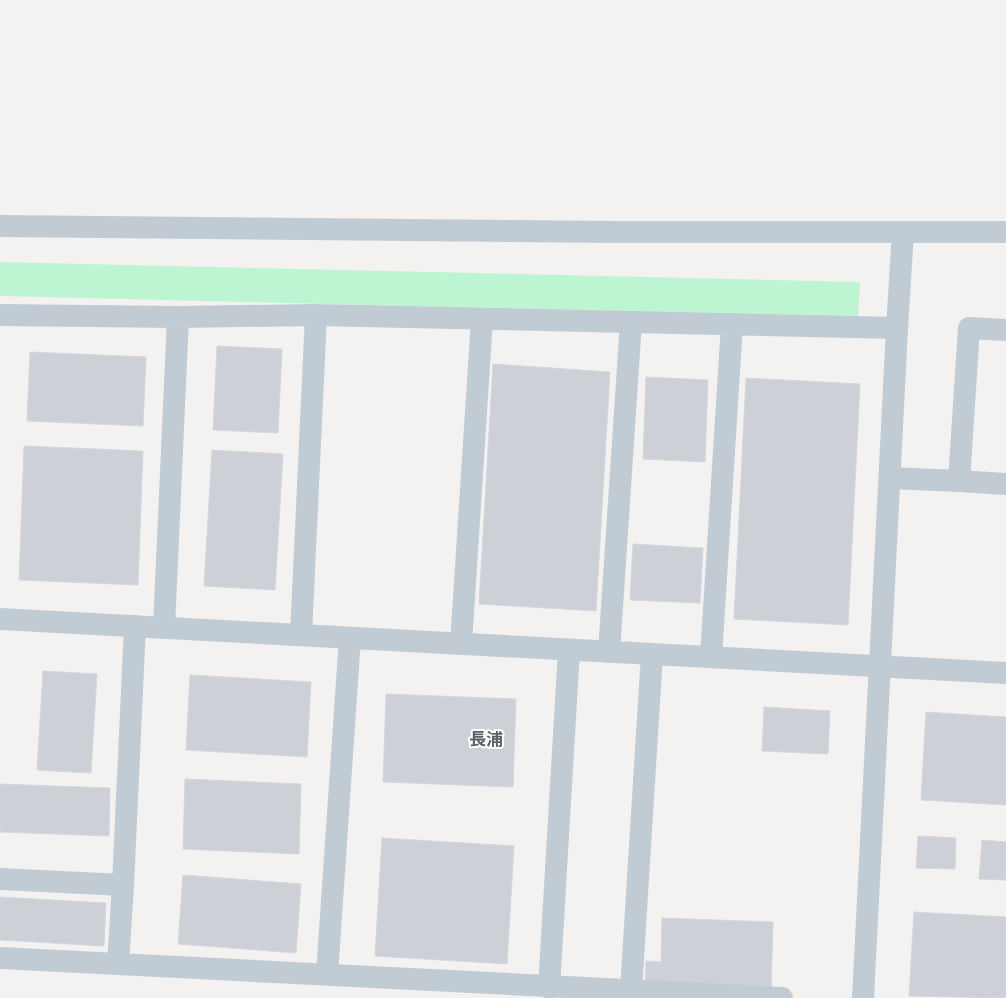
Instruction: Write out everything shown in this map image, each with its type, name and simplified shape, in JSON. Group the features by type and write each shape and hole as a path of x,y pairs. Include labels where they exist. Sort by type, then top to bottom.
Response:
{"street":[{"path":"0,226 606,232 1006,232"},
{"path":"863,998 902,232"},
{"path":"0,315 178,317 316,315 898,328"},
{"path":"301,635 316,315"},
{"path":"164,628 178,317"},
{"path":"461,644 482,319"},
{"path":"610,652 631,322"},
{"path":"711,657 732,324"},
{"path":"959,481 969,328 1006,330"},
{"path":"890,478 1006,484"},
{"path":"0,619 1006,673"},
{"path":"118,964 135,626"},
{"path":"327,974 350,638"},
{"path":"549,988 569,650"},
{"path":"632,990 652,654"},
{"path":"0,879 123,884"},
{"path":"0,958 327,974 549,988 632,990 782,998"}],"green space":[{"path":"0,262 860,282 858,317 0,296"}],"building":[{"path":"217,346 282,349 278,433 213,430"},
{"path":"30,352 146,357 143,426 27,421"},
{"path":"493,364 610,372 596,611 479,604"},
{"path":"646,377 708,380 705,462 643,459"},
{"path":"746,378 860,384 848,625 734,619"},
{"path":"24,446 143,451 138,585 19,580"},
{"path":"212,450 283,454 275,590 204,586"},
{"path":"633,544 703,548 700,603 630,600"},
{"path":"43,671 97,674 91,773 37,770"},
{"path":"190,675 311,682 307,757 186,750"},
{"path":"386,694 516,699 513,787 383,782"},
{"path":"764,707 830,711 828,754 762,751"},
{"path":"926,712 1006,717 1006,805 921,800"},
{"path":"185,779 301,784 299,854 183,849"},
{"path":"0,784 110,788 109,836 0,832"},
{"path":"918,836 956,838 955,869 916,868"},
{"path":"382,838 514,846 507,964 375,956"},
{"path":"982,840 1006,842 1006,880 979,879"},
{"path":"183,875 301,884 296,953 178,944"},
{"path":"0,897 106,903 104,946 0,940"},
{"path":"914,912 1006,917 1006,998 909,996"},
{"path":"662,918 773,922 771,992 645,988 646,961 661,962"}],"district":[{"name":"長浦","path":"486,739"}]}
